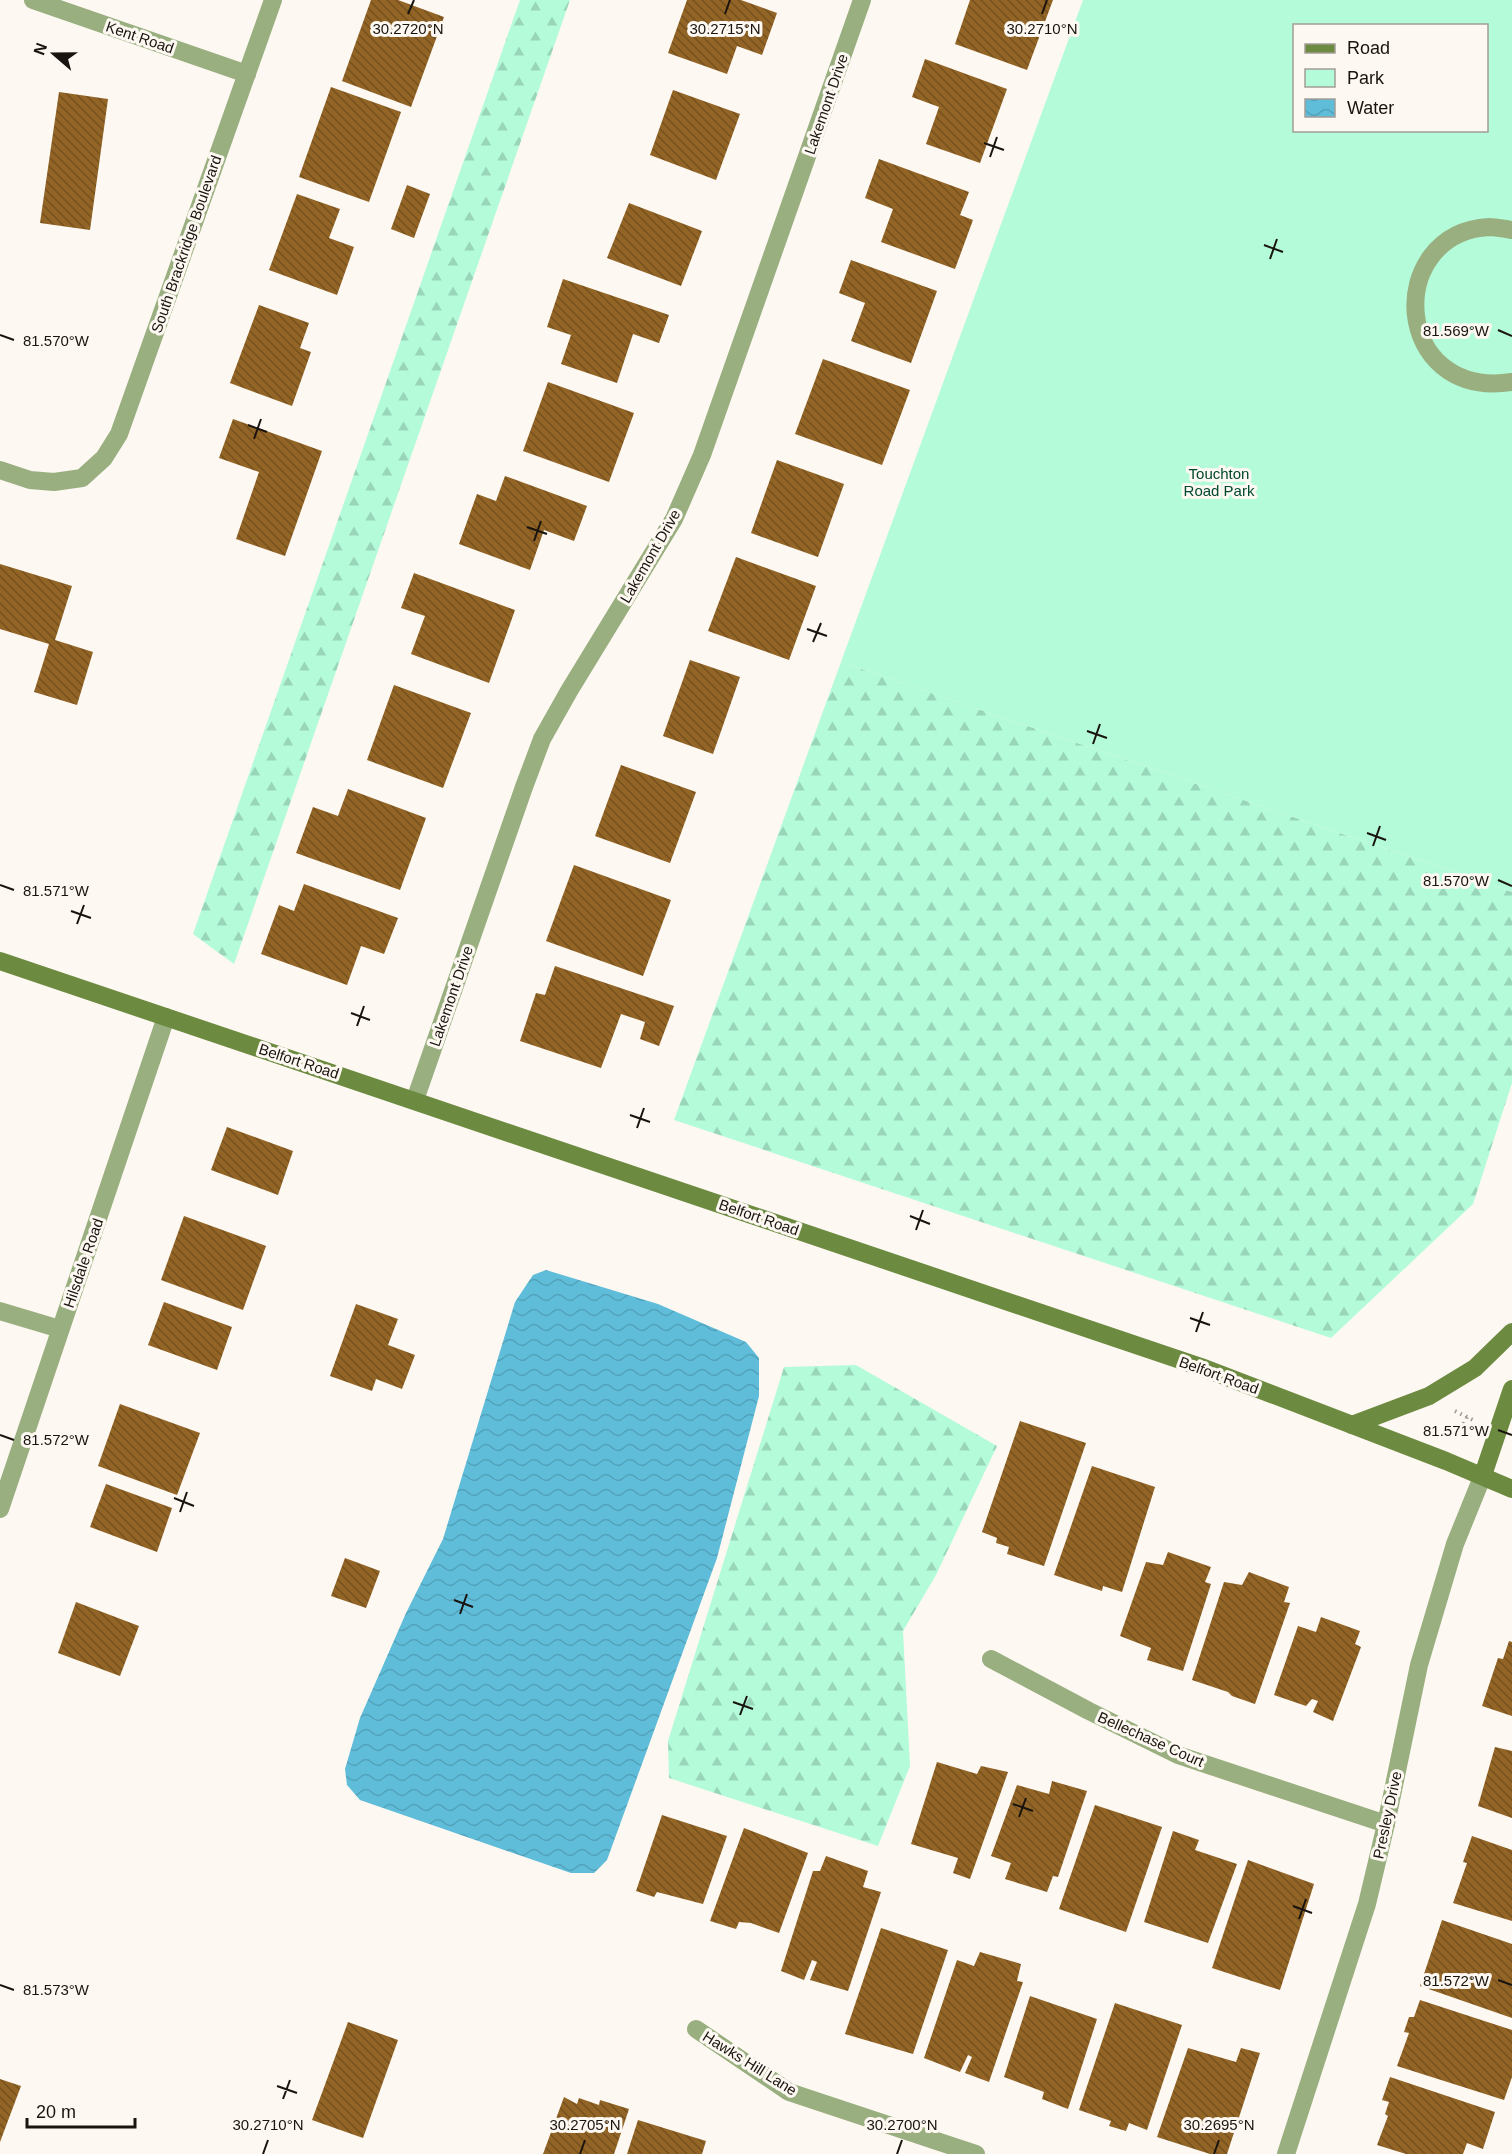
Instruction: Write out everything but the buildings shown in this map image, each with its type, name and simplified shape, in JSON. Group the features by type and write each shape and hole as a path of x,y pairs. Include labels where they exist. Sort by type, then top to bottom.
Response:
{"street":[{"name":"Kent Road","path":"33,0 247,74"},
{"name":"South Brackridge Boulevard","path":"0,470 30,480 46,482 82,478 104,458 119,434 273,0"},
{"name":"Lakemont Drive","path":"415,1100 542,739 674,519 702,455 862,0"},
{"path":"1512,230 1490,227 1464,232 1441,246 1424,267 1415,292 1415,319 1424,344 1440,364 1462,378 1486,384 1512,382"},
{"name":"Belfort Road","path":"0,961 1201,1367 1483,1475 1512,1489"},
{"name":"Hilsdale Road","path":"0,1509 166,1017"},
{"path":"0,1311 60,1329"},
{"path":"1352,1425 1430,1395 1475,1368 1512,1332"},
{"path":"1483,1475 1512,1389"},
{"name":"Presley Drive","path":"1286,2154 1367,1904 1419,1665 1455,1544 1483,1475"},
{"name":"Bellechase Court","path":"991,1659 1178,1755 1386,1824"},
{"name":"Hawks Hill Lane","path":"696,2029 789,2092 976,2154"}],"path":[{"path":"1451,1410 1478,1422"},
{"path":"1461,1428 1467,1417"}],"green space":[{"path":"520,0 570,0 234,964 193,934"},
{"name":"Touchton Road Park","path":"1083,0 1512,0 1512,892 841,662"},
{"path":"841,662 1512,892 1512,1083 1473,1204 1331,1338 674,1120"},
{"path":"856,1365 997,1446 936,1575 903,1631 910,1766 878,1846 669,1778 668,1741 784,1367"}],"water":[{"path":"546,1270 658,1304 746,1342 759,1358 759,1396 717,1558 607,1860 594,1873 571,1873 360,1800 347,1785 345,1769 360,1718 406,1613 443,1539 515,1302 533,1275"}]}
